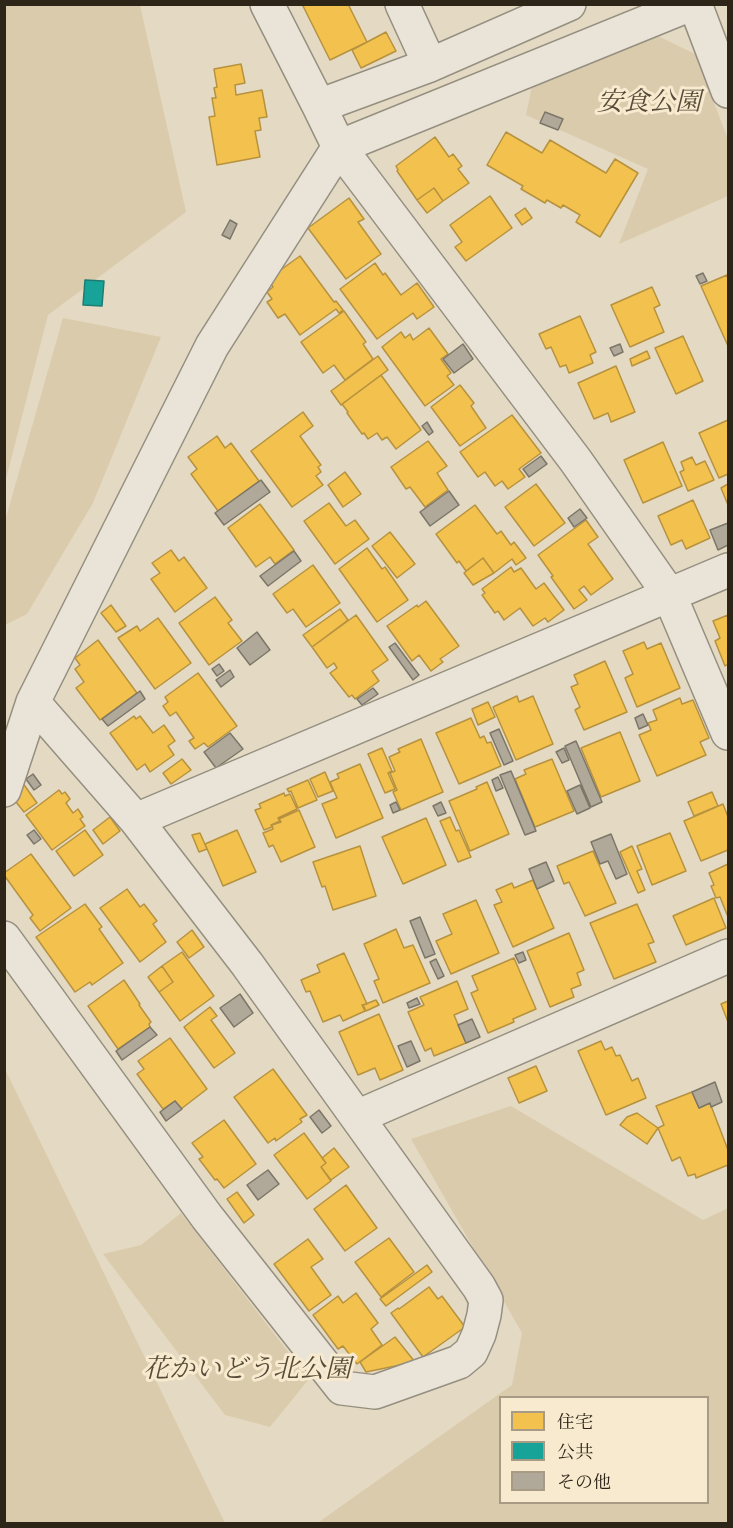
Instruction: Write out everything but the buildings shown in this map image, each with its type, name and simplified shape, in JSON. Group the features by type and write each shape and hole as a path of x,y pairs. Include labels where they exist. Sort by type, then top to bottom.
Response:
{"street":[{"path":"267,4 339,147 576,461 669,594 729,734"},
{"path":"402,4 430,65"},
{"path":"319,106 430,65 569,4"},
{"path":"4,790 33,702 212,346 339,147 693,4 729,91"},
{"path":"136,820 729,570"},
{"path":"4,938 207,1217 342,1388 375,1392 459,1362 471,1352 484,1315 486,1300 479,1287 247,964 136,820 33,702"},
{"path":"357,1117 729,956"}],"green space":[{"path":"5,5 140,5 186,212 48,315 5,483"},
{"name":"安食公園","path":"658,36 695,54 728,139 728,196 619,244 648,169 526,115 533,81"},
{"path":"63,318 161,337 93,503 27,614 5,625 5,521"},
{"path":"5,1069 225,1523 5,1523"},
{"path":"511,1106 703,1220 728,1208 728,1523 316,1524 512,1385 522,1333 411,1139"},
{"name":"花かいどう北公園","path":"181,1213 309,1379 270,1427 225,1415 103,1254 141,1245"}]}
